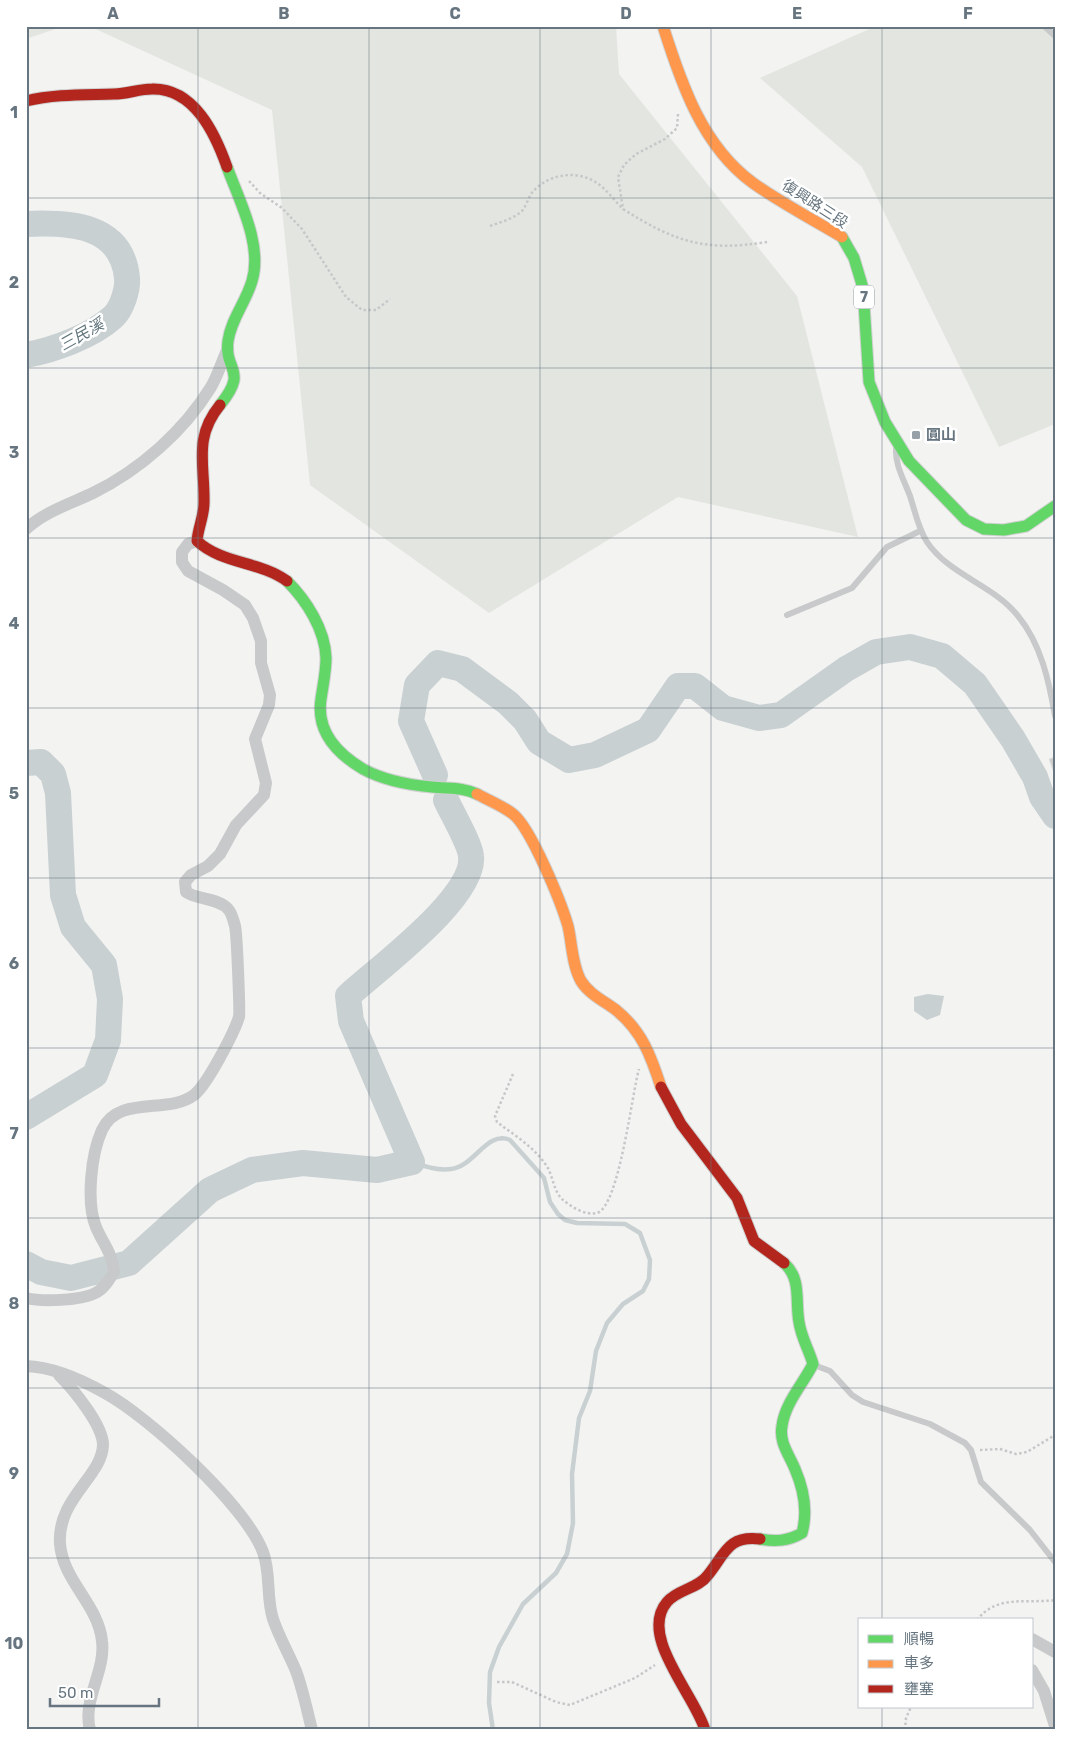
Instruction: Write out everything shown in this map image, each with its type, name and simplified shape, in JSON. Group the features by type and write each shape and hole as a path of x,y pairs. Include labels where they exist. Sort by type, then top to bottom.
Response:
{"street":[{"name":"復興路三段","path":"663,26 680,80 694,110 720,150 752,182 842,237 854,258 863,288 869,382 896,442 909,461 966,520 984,529 1004,530 1026,526 1055,506"},
{"path":"26,101 51,94 118,94 154,89 182,97 193,106 211,130 224,155 255,248 255,267 252,284 232,327 228,348 212,385 189,419 133,470 94,492 52,510 26,529"},
{"path":"228,348 235,378 231,389 206,426 201,445 204,513 197,541 201,547 214,553 268,570 284,578 296,589 322,637 326,655 326,672 319,719 331,743 357,768 375,777 433,787 468,790 512,813 519,820 543,866 568,924 578,975 583,984 618,1011 646,1044 655,1062 665,1098 686,1130 738,1200 750,1235 757,1246 787,1265 794,1273 797,1284 798,1317 813,1364 805,1382 785,1413 781,1434 784,1446 801,1482 806,1512 802,1533 792,1540 779,1543 737,1540 727,1547 710,1574 700,1584 666,1603 660,1613 659,1625 667,1657 700,1712 705,1730"},
{"path":"26,1298 34,1300 75,1299 99,1292 114,1272 112,1257 96,1228 91,1212 91,1183 95,1154 102,1130 112,1117 123,1111 136,1107 183,1102 195,1094 219,1057 240,1015 235,926 228,908 193,897 186,892 185,882 191,875 208,866 220,854 236,825 264,795 266,783 255,738 269,705 270,695 261,662 261,641 253,618 245,606 223,590 188,571 182,562 182,552 188,544 197,541"},
{"path":"26,1366 37,1366 58,1373 105,1393 162,1434 198,1467 238,1512 264,1553 268,1599 274,1620 297,1674 312,1730"},
{"path":"58,1373 78,1394 94,1420 103,1443 102,1453 72,1499 61,1523 60,1545 65,1567 90,1605 102,1638 103,1652 88,1714 90,1730"},
{"path":"1034,1640 1055,1652"},
{"path":"1034,1674 1044,1691 1055,1726"}],"lane":[{"path":"1044,26 1055,36"},
{"path":"896,442 895,460 917,516 920,531 941,559 1004,602 1019,616 1045,668 1055,716"},
{"path":"787,614 852,588 887,547 920,531"},
{"path":"813,1364 830,1372 852,1395 863,1402 930,1424 965,1443 971,1450 981,1482 1030,1530 1055,1562"}],"path":[{"path":"623,209 618,177 624,165 636,154 665,139 677,128 678,109"},
{"path":"490,226 514,217 523,209 532,194 542,183 558,176 582,176 598,183 623,209 664,234 692,243 738,246 767,242"},
{"path":"248,179 260,193 282,208 302,229 346,297 362,310 376,310 390,299"},
{"path":"512,1074 496,1116 498,1122 537,1154 547,1167 561,1198 585,1212 597,1213 604,1208 616,1181 636,1080 646,1044"},
{"path":"971,1450 1000,1449 1016,1454 1027,1452 1055,1435"},
{"path":"979,1618 984,1611 993,1605 1006,1602 1055,1600"},
{"path":"497,1682 512,1682 556,1702 570,1705 635,1678 667,1657"},
{"path":"906,1730 906,1718 911,1708"}],"shaded area":[{"path":"26,26 64,26 26,39"},
{"path":"89,26 616,26 619,74 797,296 858,537 678,497 489,613 310,485 272,110"},
{"path":"876,26 1055,26 1055,424 999,447 862,167 760,78"},
{"path":"928,994 944,996 940,1015 927,1020 914,1011 914,997"}],"building":[{"path":"1055,757 1055,776 1049,759"}],"waterway":[{"name":"三民溪","path":"26,224 59,224 91,230 115,246 123,260 127,278 124,299 113,317 104,324 72,341 48,350 26,355"},
{"path":"435,775 411,721 417,685 438,663 462,669 508,703 525,720 539,742 569,760 595,755 648,730 678,686 695,686 723,708 759,718 781,715 846,669 876,652 910,647 942,656 975,684 1013,739 1035,777 1042,797 1055,816"},
{"path":"26,763 41,762 53,774 58,793 63,895 73,927 104,965 110,999 108,1040 95,1075 26,1117"},
{"path":"26,1264 41,1272 71,1278 129,1263 210,1190 252,1170 303,1163 377,1170 412,1162 351,1021 348,996 401,951 442,911 458,891 468,873 470,851 446,800"},
{"path":"412,1162 436,1169 451,1169 467,1162 494,1140 502,1138 510,1140 544,1178 550,1202 558,1214 565,1220 577,1223 625,1224 640,1233 650,1260 649,1279 643,1291 623,1304 607,1323 596,1351 590,1391 579,1418 572,1474 573,1523 567,1554 556,1573 523,1604 499,1647 490,1672 489,1703 493,1730"}],"traffic: fast":[{"path":"220,405 229,393 234,377 228,351 230,333 249,289 255,267 252,238 248,223 227,167"},
{"path":"842,237 854,258 863,288 869,382 885,422 909,461 966,520 984,529 1004,530 1026,526 1055,506"},
{"path":"287,581 307,606 322,636 326,663 320,711 325,731 344,756 363,769 388,779 414,785 460,789 477,794"},
{"path":"760,1539 782,1540 797,1536 802,1533 805,1517 801,1485 783,1443 781,1432 787,1409 813,1364 800,1328 796,1283 790,1269 784,1263"}],"traffic: slow":[{"path":"663,26 686,91 707,132 720,151 735,168 753,183 842,237"},
{"path":"477,794 513,814 528,834 545,866 568,926 576,968 581,981 588,990 616,1010 633,1027 649,1055 661,1087"}],"traffic: jam":[{"path":"26,101 59,96 119,94 147,89 167,91 180,96 201,115 216,140 227,167"},
{"path":"220,405 206,429 203,440 204,508 197,541 207,549 218,554 276,574 287,581"},
{"path":"661,1087 681,1124 737,1198 754,1241 784,1263"},
{"path":"705,1730 671,1666 659,1631 660,1616 667,1602 677,1594 704,1580 723,1553 734,1543 741,1540 760,1539"}],"place":[{"name":"圓山","path":"916,435"}]}
